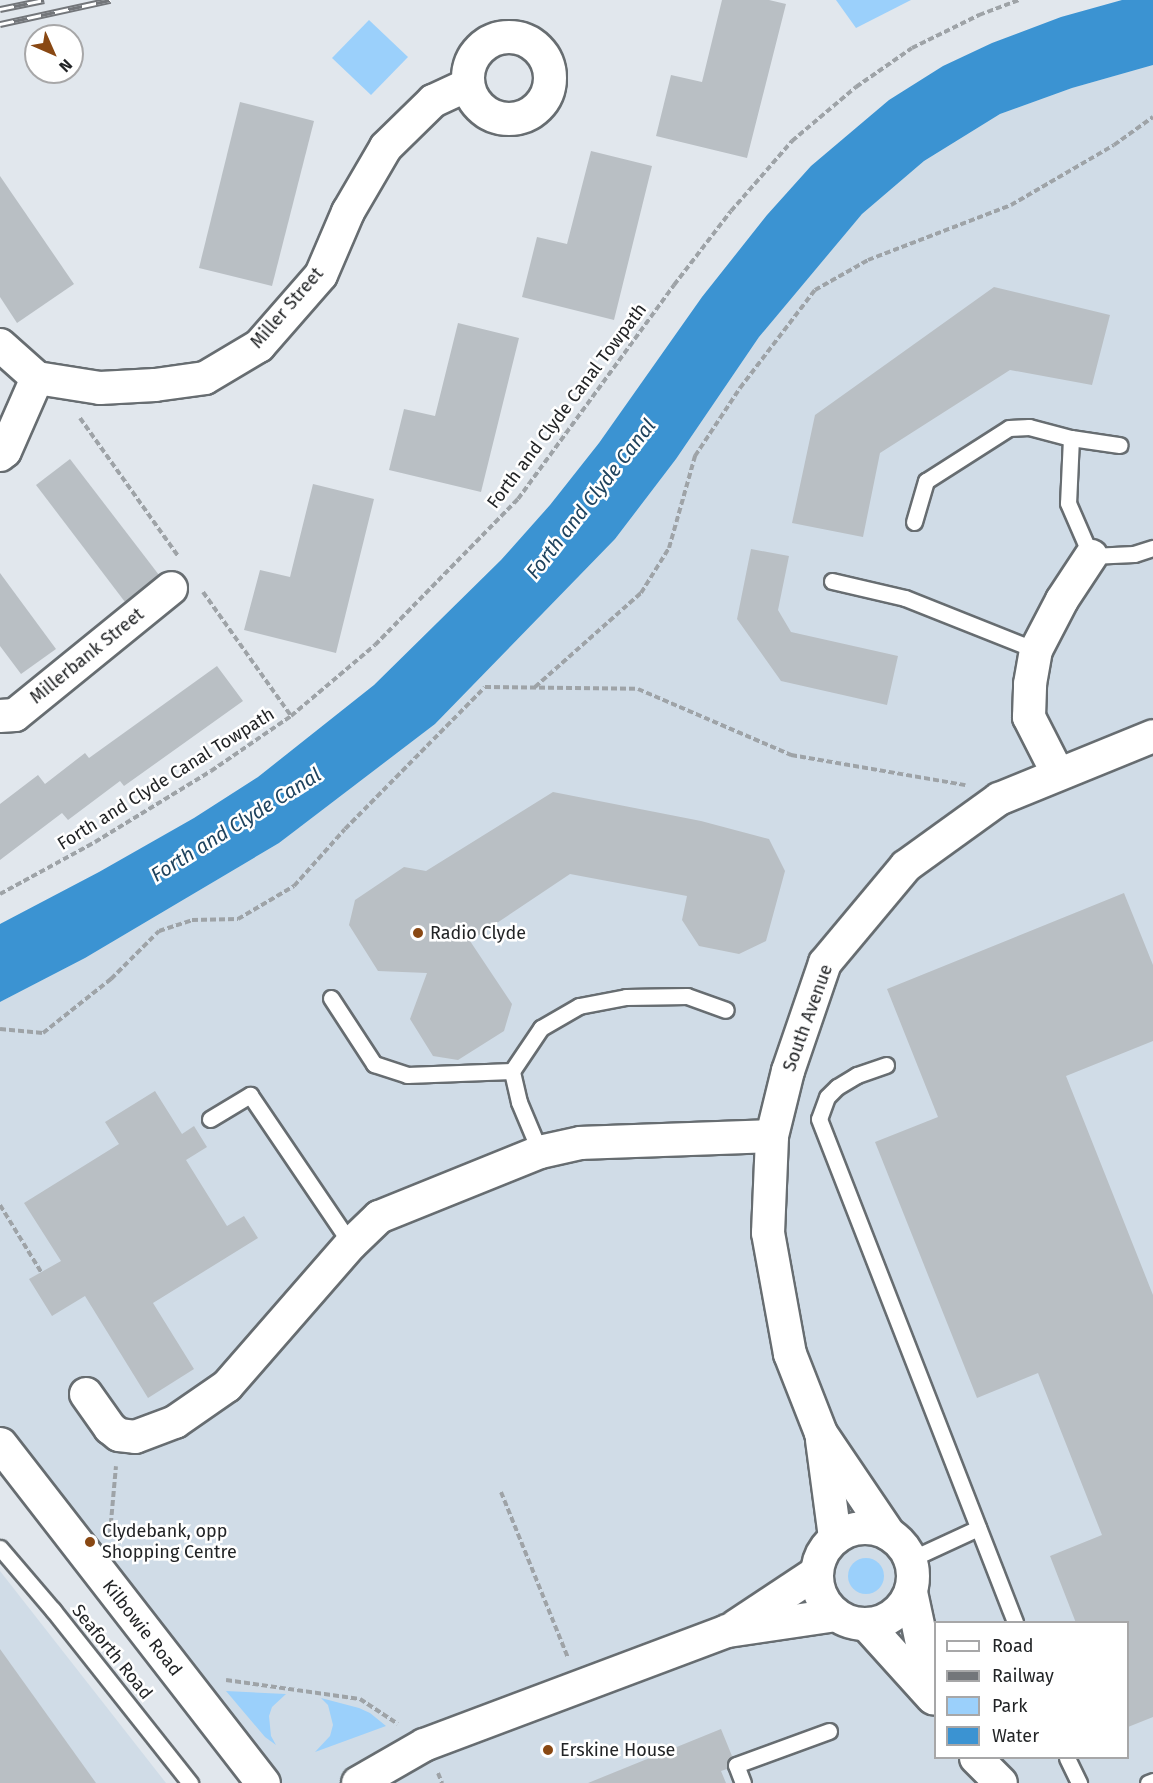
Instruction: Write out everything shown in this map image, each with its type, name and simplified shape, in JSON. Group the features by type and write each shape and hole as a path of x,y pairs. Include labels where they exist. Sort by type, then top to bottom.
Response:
{"main road":[{"name":"Kilbowie Road","path":"0,1444 263,1783"}],"street":[{"name":"Miller Street","path":"45,379 100,388 155,386 205,378 259,346 321,275 348,212 386,147 433,101 467,85"},
{"path":"0,345 45,379 5,451 0,455"},
{"path":"1058,774 1029,717 1036,650 1062,600 1091,556"},
{"name":"Millerbank Street","path":"0,716 15,715 183,578"},
{"name":"South Avenue","path":"889,1534 821,1433 790,1354 768,1233 772,1136 788,1071 825,963 906,866 999,799 1153,736"},
{"path":"86,1394 110,1428 118,1435 135,1437 175,1422 227,1386 351,1244 379,1217 540,1152 581,1143 772,1136"},
{"name":"South Avenue","path":"821,1433 836,1538"},
{"path":"861,1527 889,1534 902,1544 910,1558 914,1575 911,1592 904,1605 894,1615 881,1622 866,1624 850,1622 836,1615 825,1603 818,1589 816,1573 826,1547 836,1538 861,1527"},
{"path":"727,1632 816,1573"},
{"path":"911,1592 934,1696"},
{"path":"358,1783 424,1745 727,1632 836,1615"},
{"path":"866,1624 934,1699"},
{"path":"977,1759 1001,1783"}],"lane":[{"path":"914,522 926,481 1009,428 1029,427 1071,438 1119,445"},
{"path":"1071,438 1068,503 1091,556 1134,554 1153,548"},
{"path":"832,581 905,598 1036,650"},
{"path":"540,1152 519,1102 512,1071 541,1028 579,1006 626,997 687,996 726,1010"},
{"path":"331,998 374,1064 407,1075 512,1071"},
{"path":"886,1065 857,1075 837,1088 827,1097 819,1119 1014,1621"},
{"path":"210,1119 250,1095 351,1244"},
{"path":"910,1558 978,1528"},
{"name":"Seaforth Road","path":"0,1548 53,1610 190,1783"},
{"path":"743,1783 736,1765 829,1731"},
{"path":"1067,1759 1079,1783"},
{"path":"1148,1783 1153,1781"}],"path":[{"name":"Forth and Clyde Canal Towpath","path":"0,894 95,842 191,783 291,716 375,645 519,499 674,285 731,212 792,141 856,87 912,48 979,15 1019,0"},
{"path":"535,688 642,593 669,548 695,456 740,388 815,290 868,260 1011,205 1114,145 1153,117"},
{"path":"45,379 183,578 291,716"},
{"path":"0,1029 43,1033 111,979 159,931 192,920 238,919 294,886 345,829 485,687 638,689 791,755 1014,793"},
{"path":"0,1205 41,1272"},
{"path":"82,1552 110,1533 118,1435"},
{"path":"501,1492 580,1688"},
{"path":"178,1674 360,1699 390,1717 424,1745"}],"shaded area":[{"path":"1153,65 1153,1783 263,1783 0,1443 0,1002 85,958 279,843 435,724 615,539 676,459 759,337 862,214 924,161 1000,114 1072,88"},
{"path":"0,1571 166,1783 0,1783"}],"green space":[{"path":"836,0 911,0 856,28"},
{"path":"369,20 408,57 371,95 332,58"},
{"path":"866,1558 878,1564 884,1576 878,1588 866,1594 854,1588 848,1576 854,1564"},
{"path":"226,1691 286,1694 272,1707 269,1716 271,1736 276,1745 265,1737"},
{"path":"321,1698 359,1708 370,1713 386,1726 315,1752 330,1736 333,1725 328,1705"}],"water":[{"name":"Forth and Clyde Canal","path":"1122,0 1153,0 1153,65 1072,88 1000,114 924,161 862,214 759,337 676,459 615,539 435,724 279,843 85,958 0,1002 0,924 99,872 194,818 258,777 374,685 501,560 550,505 599,443 702,297 767,215 811,166 889,100 943,66 992,43 1061,17"}],"building":[{"path":"722,0 769,0 786,4 747,158 656,136 671,75 702,82"},
{"path":"240,102 314,121 272,286 199,268"},
{"path":"591,151 652,166 614,320 522,297 537,237 567,244"},
{"path":"0,176 74,284 17,323 0,297"},
{"path":"994,287 1110,315 1092,385 1010,370 880,453 863,537 792,523 815,415"},
{"path":"458,323 519,338 481,492 389,470 404,409 435,416"},
{"path":"70,459 159,575 125,602 36,485"},
{"path":"313,484 374,499 336,653 244,630 260,570 290,577"},
{"path":"751,549 789,556 778,610 791,632 898,656 887,705 781,681 737,619"},
{"path":"0,573 56,649 21,674 0,646"},
{"path":"217,666 243,701 124,786 120,781 68,820 62,813 0,860 0,804 38,775 45,784 85,753 89,758"},
{"name":"Radio Clyde","path":"553,792 701,821 769,839 785,871 766,941 739,954 699,946 682,920 687,896 570,874 470,941 512,1004 504,1031 458,1060 433,1056 410,1019 427,973 378,971 349,925 355,900 404,867 426,871"},
{"path":"1124,893 1153,965 1153,1041 1066,1076 1153,1295 1153,1717 1129,1727 1129,1621 1075,1621 1050,1556 1102,1535 1038,1373 977,1398 875,1142 938,1117 887,989"},
{"path":"155,1091 182,1134 194,1126 207,1147 186,1160 227,1226 244,1216 258,1238 153,1303 194,1369 148,1398 85,1296 52,1316 29,1279 61,1261 24,1203 119,1144 105,1122"},
{"path":"0,1649 96,1783 0,1783"},
{"path":"721,1729 732,1756 727,1763 727,1769 721,1771 726,1783 588,1783"}],"railway":[{"path":"0,9 44,0"},
{"path":"0,24 110,0"}],"place":[{"name":"Radio Clyde","path":"418,933"},
{"name":"Clydebank, opp Shopping Centre","path":"90,1542"},
{"name":"Erskine House","path":"548,1750"}]}
